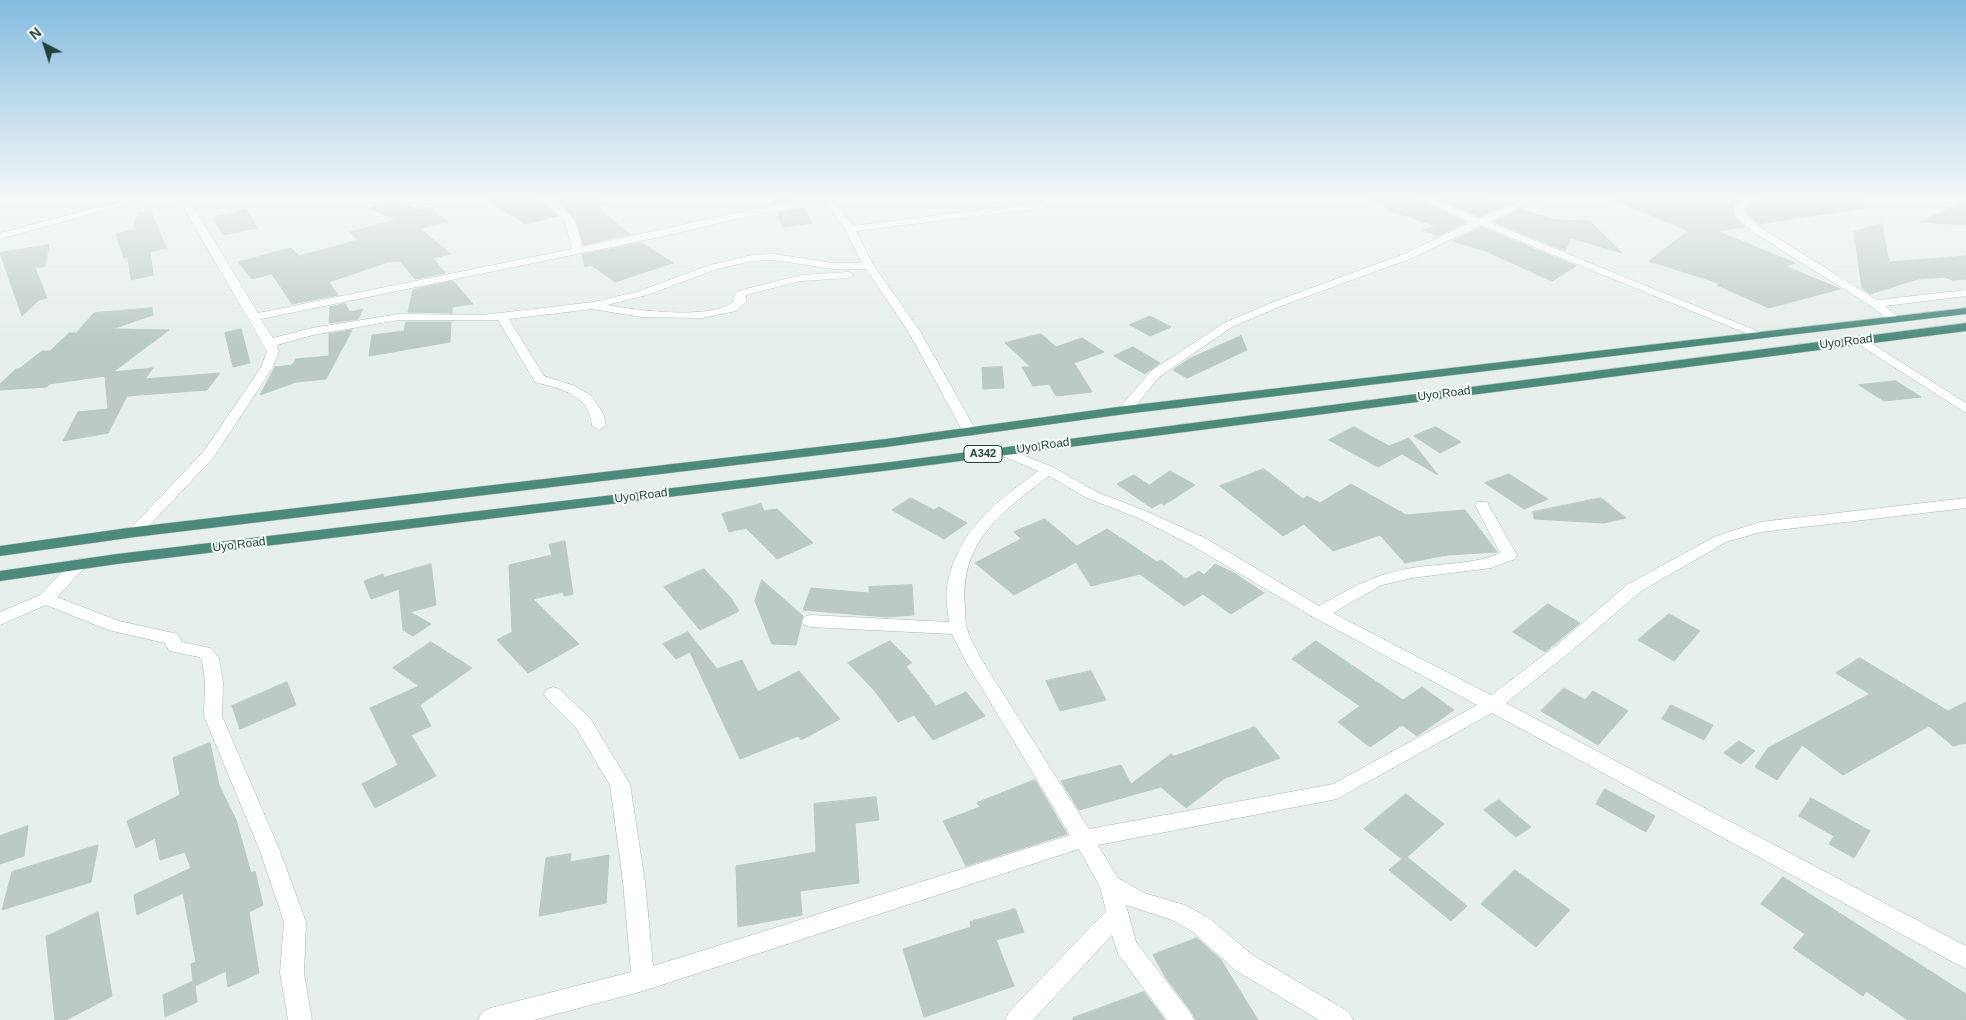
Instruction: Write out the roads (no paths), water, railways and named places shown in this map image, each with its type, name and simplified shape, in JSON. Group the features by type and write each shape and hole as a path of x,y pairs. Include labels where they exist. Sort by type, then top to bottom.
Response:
{"highway":[{"name":"Uyo Road","path":"0,551 135,532 970,432 1124,410 1966,310"},
{"name":"Uyo Road","path":"0,576 80,564 1003,451 1966,327"}],"street":[{"path":"135,532 209,454 267,366 272,351 270,343 211,246"},
{"path":"577,246 577,251"},
{"path":"254,317 601,246"},
{"path":"859,246 872,270 914,332 970,432"},
{"path":"1124,410 1155,374 1228,325 1277,304 1408,256 1431,246"},
{"path":"1541,246 1759,334"},
{"path":"1782,246 1874,304 1894,319"},
{"path":"270,343 312,332 399,316 501,316 594,305 643,293 714,267 752,258 793,260 872,270"},
{"path":"594,305 610,311 642,313 718,312 740,302 739,297 742,293 792,280 872,270"},
{"path":"1874,304 1966,293"},
{"path":"501,316 539,379 574,390 593,401 600,413 599,426"},
{"path":"1860,340 1966,409"},
{"path":"1003,451 1048,470 1092,495 1143,515 1200,542 1318,613 1755,843 1966,958"},
{"path":"1048,470 1011,498 976,533 962,560 955,588 958,628 972,658 1000,706 1084,839 1110,885 1116,915 1126,946 1182,1020"},
{"path":"490,1020 643,980 1084,839 1337,791 1493,704 1563,649 1634,588 1721,539 1760,527 1966,503"},
{"path":"1318,613 1377,581 1412,573 1491,563 1504,559 1509,555 1482,506"},
{"path":"0,619 46,599 80,564"},
{"path":"46,599 114,626 145,634 172,638 175,647 204,652 210,658 214,683 213,716 270,851 294,922 292,974 300,1020"},
{"path":"810,621 958,628"},
{"path":"553,694 583,723 620,784 634,882 643,980"},
{"path":"1110,885 1140,901 1177,912 1201,925 1242,962 1341,1020"},
{"path":"1017,1020 1116,915"}]}
